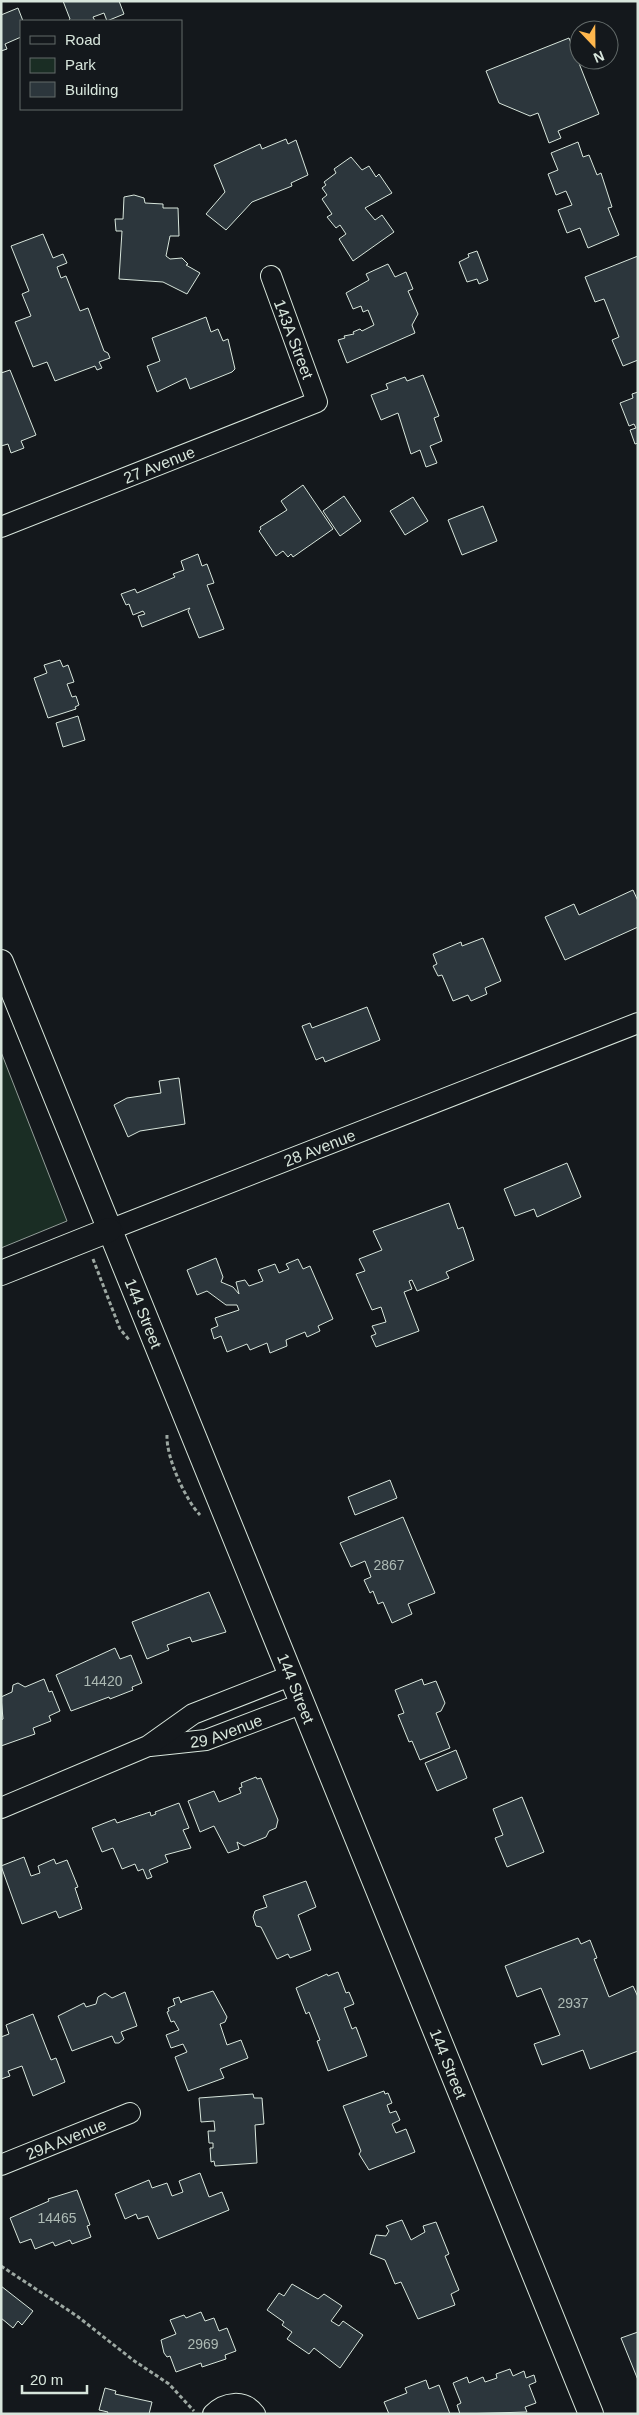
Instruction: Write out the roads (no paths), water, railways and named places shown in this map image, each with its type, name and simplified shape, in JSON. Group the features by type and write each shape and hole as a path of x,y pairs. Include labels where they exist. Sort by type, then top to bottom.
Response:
{"street":[{"name":"143A Street","path":"271,276 317,402"},
{"name":"27 Avenue","path":"1,527 317,402"},
{"name":"144 Street","path":"1,962 591,2414"},
{"name":"28 Avenue","path":"1,1273 638,1023"},
{"name":"29 Avenue","path":"1,1808 148,1746 193,1714 290,1676"},
{"name":"29 Avenue","path":"148,1746 206,1740 301,1704"},
{"name":"29A Avenue","path":"1,2165 130,2112"},
{"path":"213,2414 227,2404 236,2403 245,2405 255,2414"}]}
